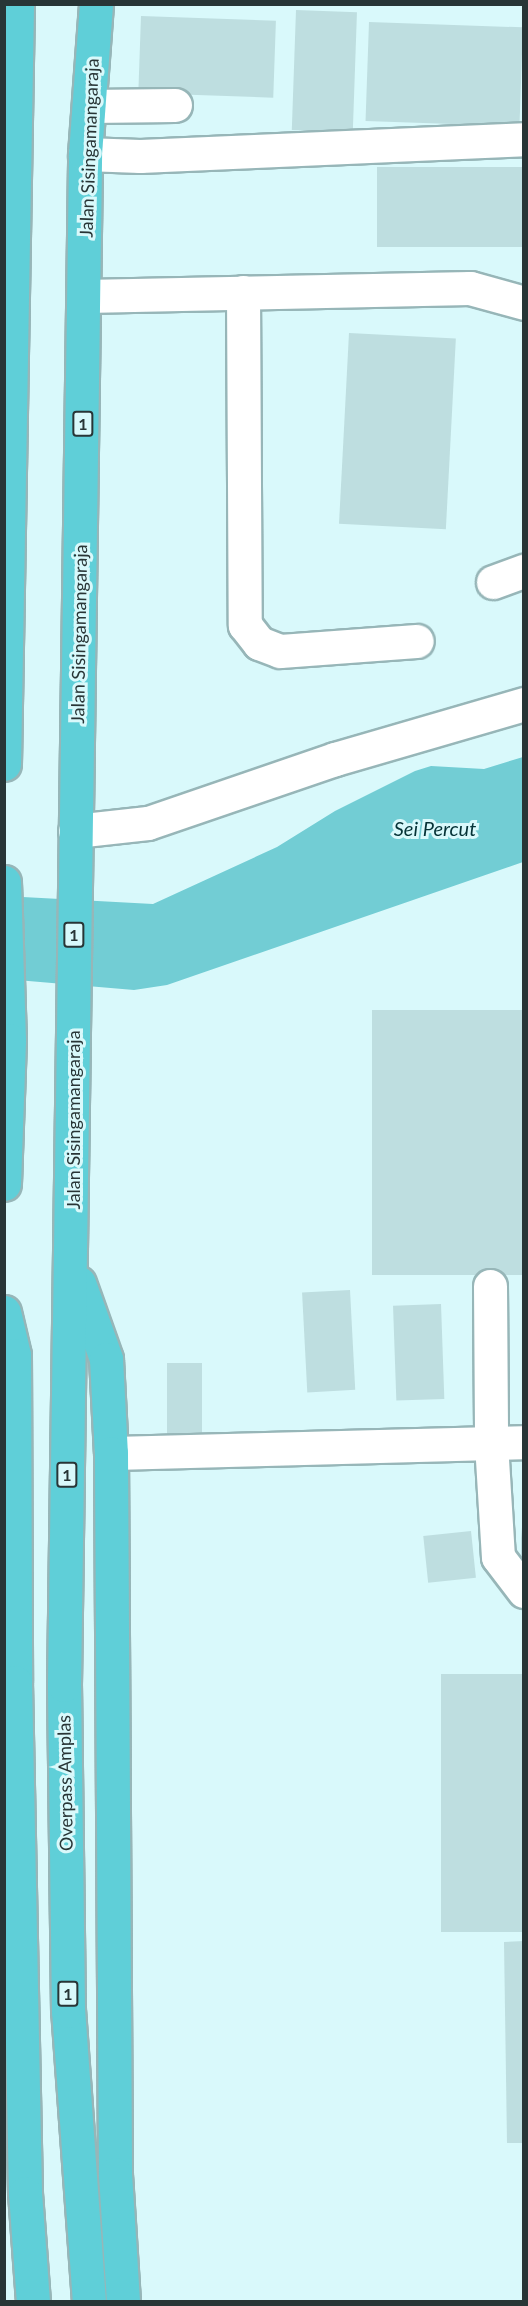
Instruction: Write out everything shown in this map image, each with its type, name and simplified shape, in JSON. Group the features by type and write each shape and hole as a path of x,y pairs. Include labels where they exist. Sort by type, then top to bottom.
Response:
{"highway":[{"path":"4,764 17,4"},
{"name":"Jalan Sisingamangaraja","path":"73,1264 75,838 85,296 85,154 96,4"},
{"path":"4,882 7,1041 4,1184"},
{"path":"73,1264 106,1359 111,1453 115,2174 123,2301"},
{"name":"Overpass Amplas","path":"73,1264 64,1685 68,2011 89,2301"},
{"path":"4,1312 14,1355 15,1682 25,2193 33,2301"}],"street":[{"path":"89,106 175,105"},
{"path":"85,154 140,156 524,139"},
{"path":"85,296 470,288 524,303"},
{"path":"243,292 245,625 259,643 280,651 417,641"},
{"path":"493,582 524,571"},
{"path":"75,838 148,823 335,759 524,704"},
{"path":"490,1287 491,1443 498,1557 524,1591"},
{"path":"111,1453 524,1442"}],"water":[{"name":"Sei Percut","path":"523,757 523,862 167,985 134,990 5,979 4,896 153,904 277,847 335,811 415,771 431,766 484,769"}],"building":[{"path":"296,10 357,12 353,132 292,130"},
{"path":"141,16 276,21 273,98 138,93"},
{"path":"369,22 523,27 519,126 366,121"},
{"path":"377,167 524,167 524,247 377,247"},
{"path":"349,333 456,339 446,529 339,524"},
{"path":"372,1010 524,1010 524,1275 372,1275"},
{"path":"350,1290 355,1390 307,1392 302,1293"},
{"path":"441,1304 444,1399 396,1401 393,1306"},
{"path":"167,1363 202,1363 202,1440 167,1440"},
{"path":"521,1527 524,1561 521,1561"},
{"path":"471,1531 476,1578 428,1583 423,1536"},
{"path":"441,1674 524,1674 524,1932 441,1932"},
{"path":"524,1941 524,2143 507,2143 504,1942"}]}
